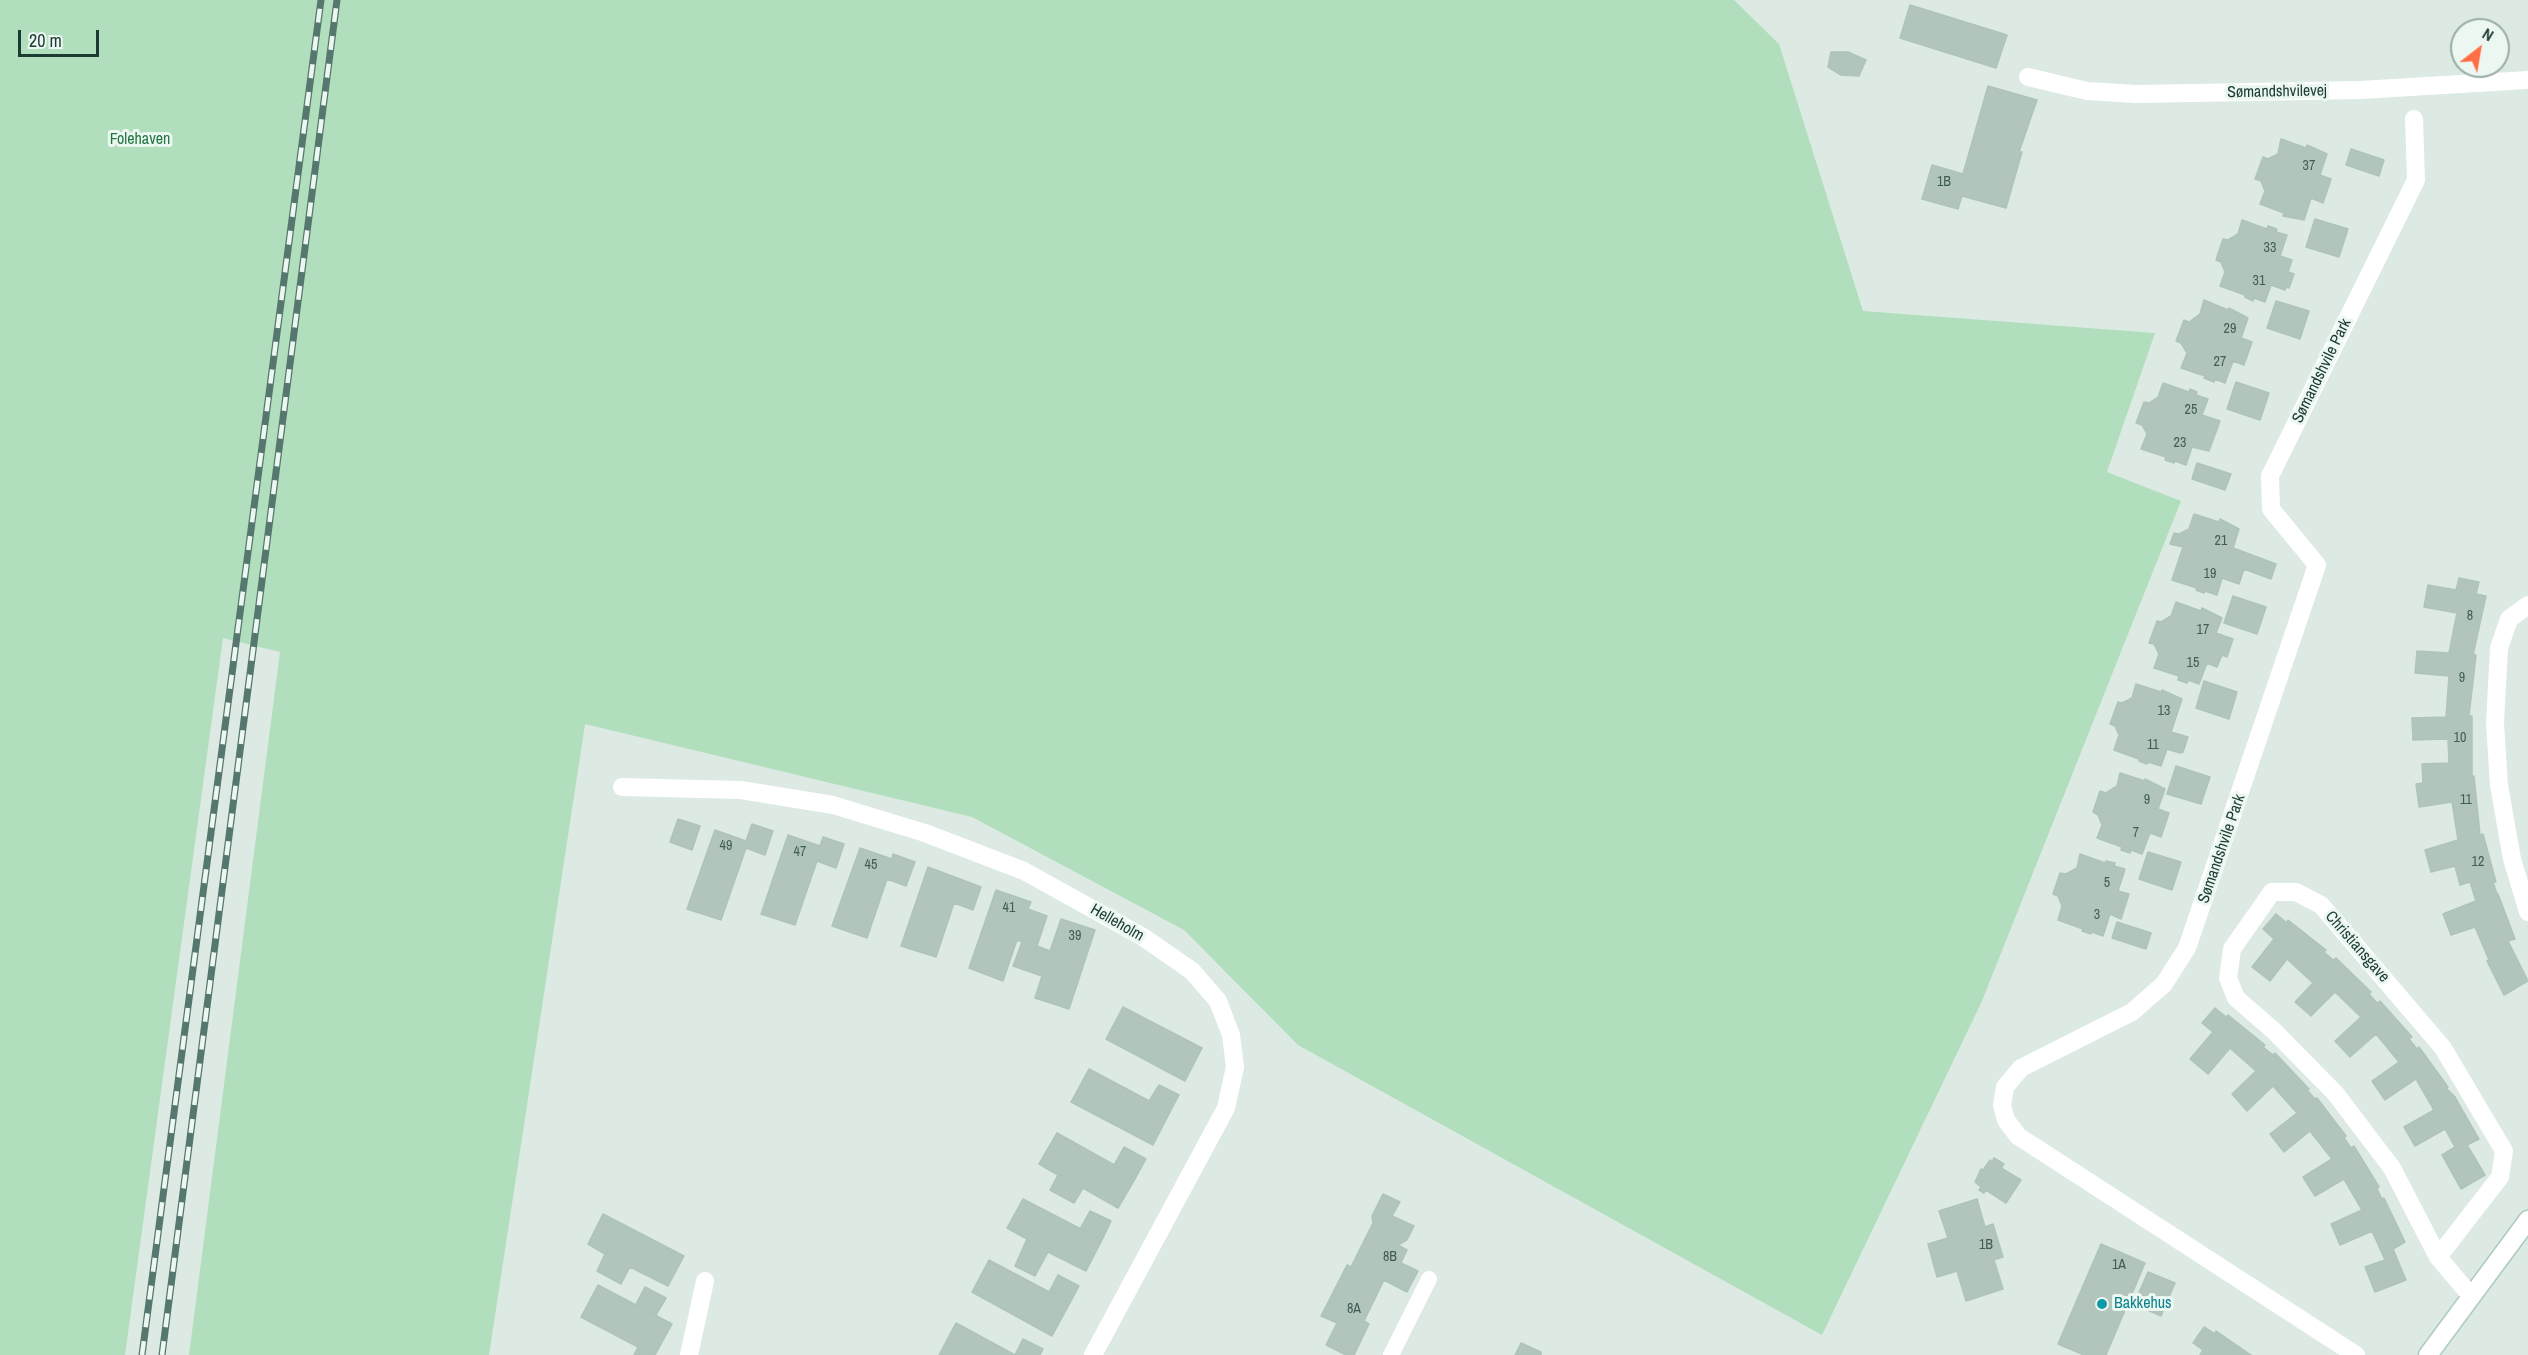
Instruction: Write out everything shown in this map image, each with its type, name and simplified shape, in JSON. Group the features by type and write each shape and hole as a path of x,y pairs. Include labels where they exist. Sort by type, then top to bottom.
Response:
{"street":[{"name":"Sømandshvilevej","path":"2028,77 2087,91 2137,94 2360,90 2528,80"},
{"name":"Sømandshvile Park","path":"2356,1355 2018,1136 2006,1120 2002,1105 2005,1088 2021,1068 2132,1012 2164,984 2187,948 2317,565 2271,509 2270,476 2416,180 2414,119"},
{"path":"2528,605 2509,619 2499,648 2495,723 2499,785 2512,859 2528,912"},
{"name":"Helleholm","path":"622,787 741,790 833,804 925,833 1024,871 1143,937 1192,971 1218,1001 1232,1035 1235,1067 1226,1108 1093,1355"},
{"name":"Christiansgave","path":"2438,1257 2500,1177 2504,1151 2443,1048 2321,905 2296,892 2272,892 2232,949 2228,978 2236,998 2274,1031 2335,1094 2392,1168 2438,1257 2471,1296"},
{"path":"2428,1355 2528,1220"},
{"path":"689,1355 705,1281"}],"lane":[{"path":"1391,1355 1429,1279"}],"green space":[{"name":"Folehaven","path":"0,0 1734,0 1779,44 1863,311 2155,333 2107,472 2181,501 1982,1001 1822,1335 1298,1045 1184,930 972,817 585,724 489,1355 189,1355 280,652 223,638 125,1355 0,1355"}],"building":[{"path":"1910,5 2007,35 1996,68 1900,38"},
{"path":"1831,52 1848,52 1866,60 1859,76 1841,75 1828,67"},
{"path":"1988,86 2037,100 2019,152 2022,152 2006,208 1962,196 1958,209 1922,199 1932,165 1963,174"},
{"path":"2281,139 2306,148 2307,145 2327,154 2320,175 2331,179 2323,203 2311,198 2304,220 2283,216 2284,213 2260,204 2265,191 2261,181 2255,179 2263,157 2268,159 2278,154"},
{"path":"2351,149 2384,160 2379,176 2346,165"},
{"path":"2315,219 2348,229 2339,257 2306,247"},
{"path":"2242,220 2267,229 2268,226 2277,229 2276,232 2287,235 2280,256 2292,260 2288,272 2294,274 2289,288 2286,287 2285,290 2271,285 2265,302 2254,298 2253,301 2245,295 2220,286 2225,272 2221,262 2216,260 2223,239 2228,240 2238,234"},
{"path":"2204,300 2228,310 2229,308 2248,318 2241,338 2252,342 2244,365 2233,361 2225,383 2215,379 2214,382 2204,378 2205,376 2181,368 2187,353 2181,343 2176,341 2184,320 2189,322 2200,314"},
{"path":"2276,301 2309,311 2300,339 2267,328"},
{"path":"2236,382 2269,393 2260,420 2227,409"},
{"path":"2163,383 2189,392 2190,389 2197,392 2196,395 2208,399 2202,415 2220,421 2209,451 2192,447 2186,465 2165,460 2166,457 2141,449 2147,434 2142,425 2136,423 2144,402 2149,403 2158,397"},
{"path":"2197,463 2231,474 2225,490 2192,479"},
{"path":"2194,514 2219,522 2220,519 2239,529 2233,548 2276,564 2271,579 2244,569 2239,584 2222,578 2217,595 2205,591 2204,593 2196,590 2197,588 2172,580 2183,547 2170,544 2174,533 2179,534 2189,529"},
{"path":"2459,578 2479,582 2476,594 2486,596 2473,655 2476,655 2469,716 2472,716 2472,776 2474,776 2480,835 2483,834 2496,882 2493,882 2515,939 2508,941 2528,981 2504,995 2487,961 2489,960 2475,927 2451,935 2443,914 2476,901 2470,882 2460,885 2455,866 2431,872 2425,850 2458,840 2452,802 2419,807 2416,784 2423,783 2422,764 2449,763 2448,739 2413,740 2412,718 2446,717 2449,676 2415,673 2417,651 2449,653 2457,613 2424,607 2428,585 2456,590"},
{"path":"2233,596 2266,607 2257,634 2224,623"},
{"path":"2176,602 2201,611 2202,608 2222,618 2216,633 2233,639 2227,657 2222,655 2217,667 2207,663 2199,684 2188,680 2187,683 2178,680 2179,676 2154,668 2159,654 2154,644 2149,643 2157,621 2161,622 2171,616"},
{"path":"2204,681 2237,692 2229,719 2196,708"},
{"path":"2136,684 2161,692 2162,690 2182,699 2171,732 2188,737 2183,752 2167,749 2161,766 2148,762 2147,764 2114,750 2119,735 2115,726 2110,724 2118,702 2122,703 2132,698"},
{"path":"2176,766 2210,777 2201,804 2167,794"},
{"path":"2120,773 2145,781 2145,779 2165,789 2158,809 2169,813 2161,837 2150,833 2142,854 2131,850 2130,853 2121,850 2122,847 2097,838 2102,825 2098,815 2093,812 2100,791 2106,793 2117,786"},
{"path":"678,819 700,826 692,850 670,842"},
{"path":"752,824 773,831 765,855 746,848 721,920 687,909 715,830 746,841"},
{"path":"788,835 820,846 823,837 844,844 836,868 817,861 795,925 761,914"},
{"path":"860,848 892,859 893,854 915,862 906,886 887,879 867,938 832,926"},
{"path":"2148,852 2181,862 2172,890 2139,879"},
{"path":"2080,854 2105,863 2106,861 2115,863 2114,866 2125,869 2118,891 2129,894 2121,919 2110,914 2103,936 2082,931 2083,929 2058,920 2062,906 2058,896 2053,894 2060,873 2066,874 2077,868"},
{"path":"928,867 981,887 973,910 954,903 936,957 901,946"},
{"path":"996,890 1031,902 1028,909 1047,916 1037,946 1050,951 1061,919 1095,930 1069,1009 1035,998 1042,976 1013,966 1022,942 1017,940 1003,981 969,968"},
{"path":"2276,914 2287,923 2288,920 2326,950 2324,952 2333,960 2336,958 2371,992 2369,994 2377,1003 2380,1001 2412,1037 2409,1039 2417,1049 2419,1047 2448,1087 2446,1088 2455,1097 2479,1139 2467,1145 2485,1175 2461,1189 2442,1155 2455,1147 2445,1129 2415,1146 2404,1127 2434,1110 2416,1079 2385,1100 2372,1081 2399,1062 2376,1034 2350,1057 2335,1041 2361,1017 2335,992 2311,1016 2295,1002 2313,983 2287,959 2270,981 2252,967 2274,939 2263,929"},
{"path":"2117,922 2151,933 2146,949 2112,938"},
{"path":"1123,1007 1202,1048 1185,1081 1106,1039"},
{"path":"2215,1008 2226,1017 2228,1015 2265,1045 2263,1047 2273,1055 2275,1053 2309,1089 2307,1090 2315,1099 2317,1098 2346,1136 2344,1138 2351,1148 2354,1146 2379,1187 2377,1189 2382,1199 2384,1198 2405,1242 2393,1249 2406,1280 2375,1292 2365,1267 2385,1260 2372,1231 2340,1245 2331,1224 2362,1210 2344,1179 2315,1196 2303,1177 2332,1159 2310,1131 2284,1152 2270,1134 2297,1113 2273,1086 2247,1111 2232,1094 2256,1071 2230,1048 2208,1074 2190,1059 2213,1032 2202,1023"},
{"path":"1089,1069 1170,1112 1153,1145 1071,1102"},
{"path":"1159,1085 1179,1095 1170,1112 1149,1101"},
{"path":"1057,1133 1136,1177 1118,1208 1083,1188 1074,1203 1050,1190 1058,1175 1039,1164"},
{"path":"1124,1147 1146,1159 1136,1177 1114,1165"},
{"path":"1994,1158 2004,1164 2001,1168 2021,1180 2006,1203 1986,1190 1984,1193 1979,1190 1981,1187 1975,1182 1981,1169 1983,1170"},
{"path":"1383,1194 1400,1202 1392,1216 1414,1226 1407,1240 1398,1245 1407,1250 1401,1263 1418,1271 1407,1292 1384,1280 1364,1321 1369,1324 1354,1355 1346,1355 1326,1345 1337,1323 1321,1316 1347,1265 1351,1267 1373,1223 1372,1216"},
{"path":"1023,1199 1102,1240 1086,1271 1048,1252 1035,1276 1015,1266 1027,1239 1007,1228"},
{"path":"1977,1199 1985,1227 1993,1224 2003,1257 1994,1260 2003,1289 1966,1301 1957,1271 1937,1277 1928,1244 1948,1238 1939,1211"},
{"path":"1090,1211 1111,1221 1102,1240 1080,1229"},
{"path":"603,1214 684,1256 668,1286 630,1267 621,1284 597,1271 605,1254 588,1244"},
{"name":"Bakkehus","path":"2101,1244 2145,1263 2106,1355 2084,1355 2058,1344"},
{"path":"989,1260 1070,1303 1052,1336 972,1292"},
{"path":"2148,1272 2175,1283 2161,1316 2134,1304"},
{"path":"1058,1275 1079,1286 1070,1303 1049,1292"},
{"path":"598,1285 672,1324 655,1355 634,1355 638,1347 581,1317"},
{"path":"645,1287 666,1298 656,1315 636,1304"},
{"path":"956,1323 1015,1355 939,1355"},
{"path":"2204,1327 2215,1334 2216,1331 2251,1355 2200,1355 2203,1350 2193,1343"},
{"path":"1023,1339 1043,1349 1040,1355 1015,1355"},
{"path":"1521,1343 1541,1352 1541,1355 1515,1355"}],"railway":[{"path":"142,1355 321,0"},
{"path":"162,1355 337,0"}],"place":[{"name":"Bakkehus","path":"2102,1304"}]}
